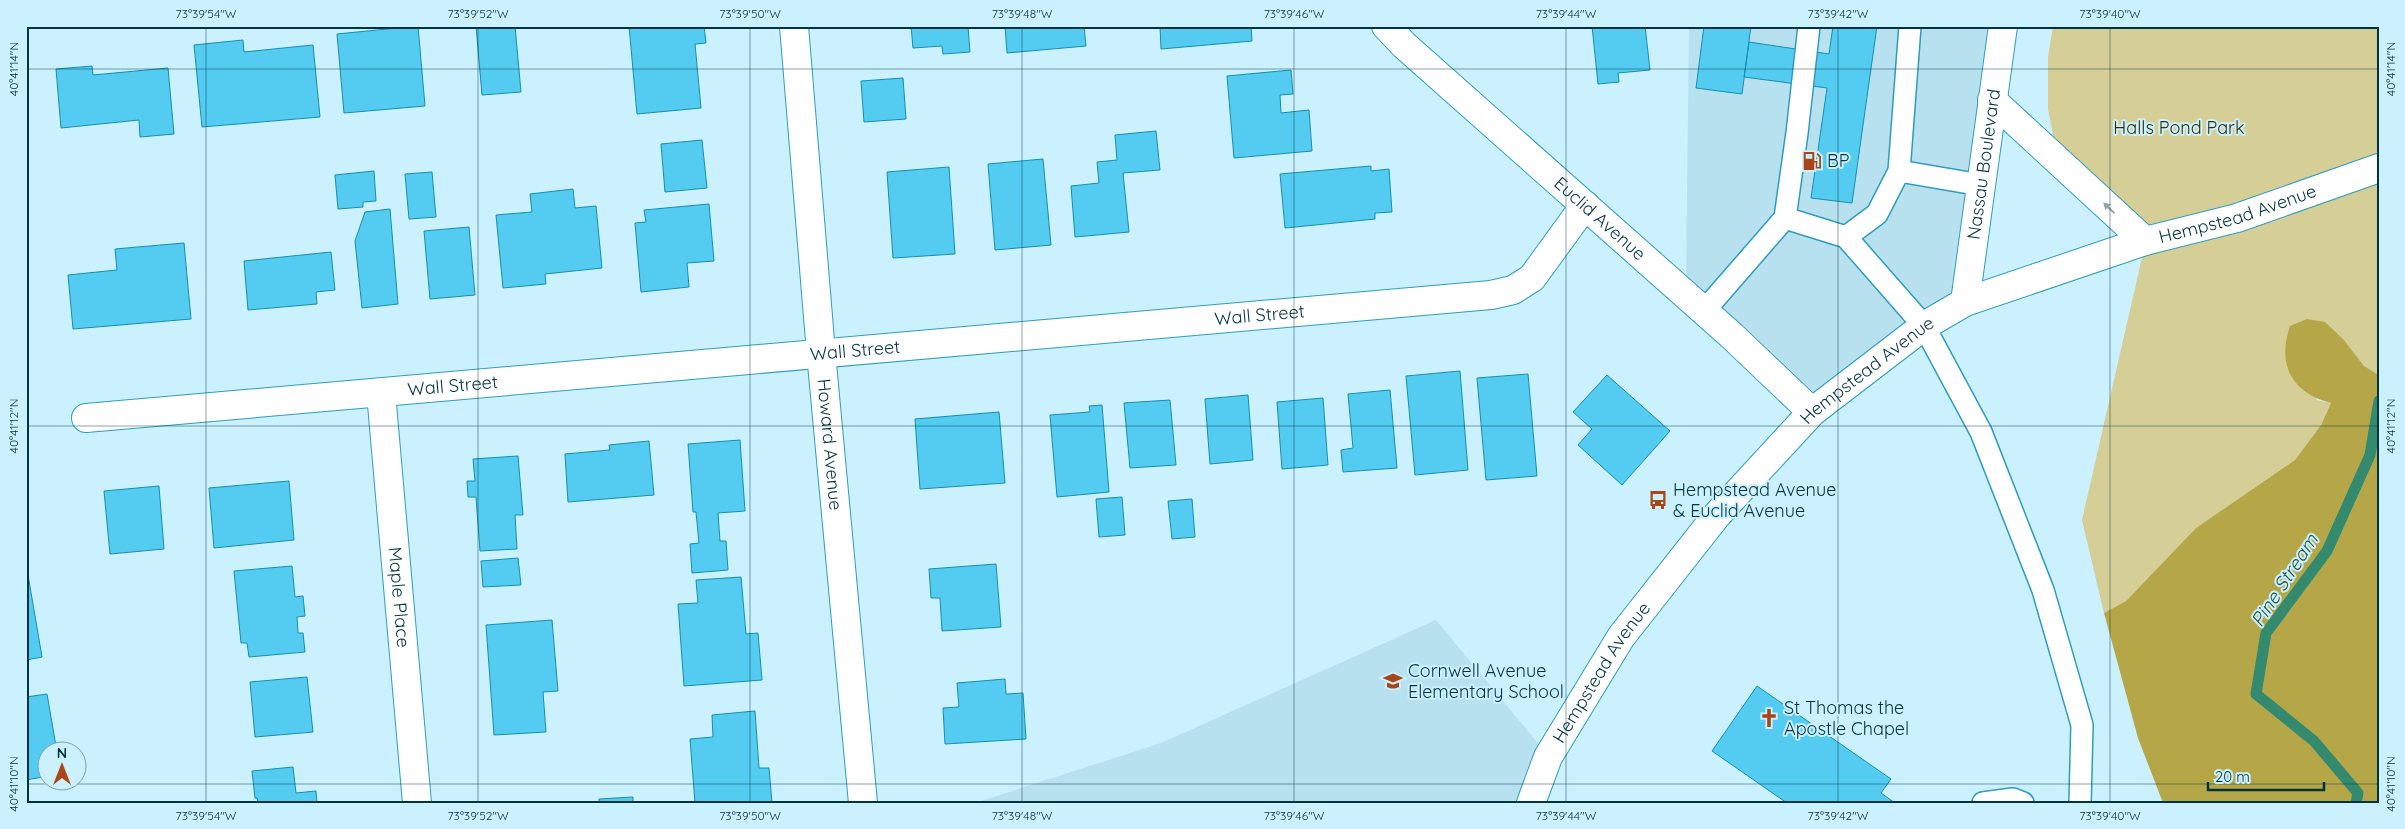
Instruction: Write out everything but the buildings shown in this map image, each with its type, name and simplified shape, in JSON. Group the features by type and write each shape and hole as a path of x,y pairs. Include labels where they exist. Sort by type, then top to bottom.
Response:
{"street":[{"name":"Howard Avenue","path":"794,26 821,353 863,803"},
{"name":"Euclid Avenue","path":"1386,26 1411,51 1704,311 1812,412"},
{"name":"Nassau Boulevard","path":"1965,302 2003,26"},
{"path":"1992,100 2145,241"},
{"name":"Hempstead Avenue","path":"1531,803 1548,757 1621,637 1717,515 1812,412 1924,326 1965,302 2145,241 2237,218 2379,168"},
{"name":"Wall Street","path":"86,418 1491,295 1512,290 1532,278 1584,205"},
{"name":"Maple Place","path":"381,392 417,803"}],"lane":[{"path":"1704,311 1785,218 1809,26"},
{"path":"1846,238 1877,214 1899,171 1910,26"},
{"path":"1899,171 1981,185"},
{"path":"1785,218 1846,238 1924,326 1981,432 2043,590 2082,725 2080,803"},
{"path":"1983,803 2013,799 2024,803"}],"shaded area":[{"path":"1689,26 1993,26 1957,302 1813,409 1686,284"},
{"path":"2307,319 2325,322 2344,340 2364,366 2379,375 2379,803 2163,803 2138,738 2104,613 2126,601 2196,528 2295,460 2321,425 2331,403 2306,392 2297,384 2291,375 2285,353 2290,326"},
{"name":"Cornwell Avenue Elementary School","path":"1436,620 1551,759 1535,803 975,803 1161,743"}],"green space":[{"name":"Halls Pond Park","path":"2053,26 2379,26 2379,375 2364,366 2344,340 2316,400 2331,403 2321,425 2295,460 2196,528 2126,601 2104,613 2082,520 2146,240 2056,150 2048,109 2048,57"}],"waterway":[{"name":"Pine Stream","path":"2356,803 2358,793 2314,741 2256,694 2266,633 2327,551 2370,455 2379,401"}],"place":[{"name":"BP","path":"1812,161"},
{"name":"Hempstead Avenue & Euclid Avenue","path":"1658,500"},
{"name":"Cornwell Avenue Elementary School","path":"1393,681"},
{"name":"St Thomas the Apostle Chapel","path":"1769,718"}]}
